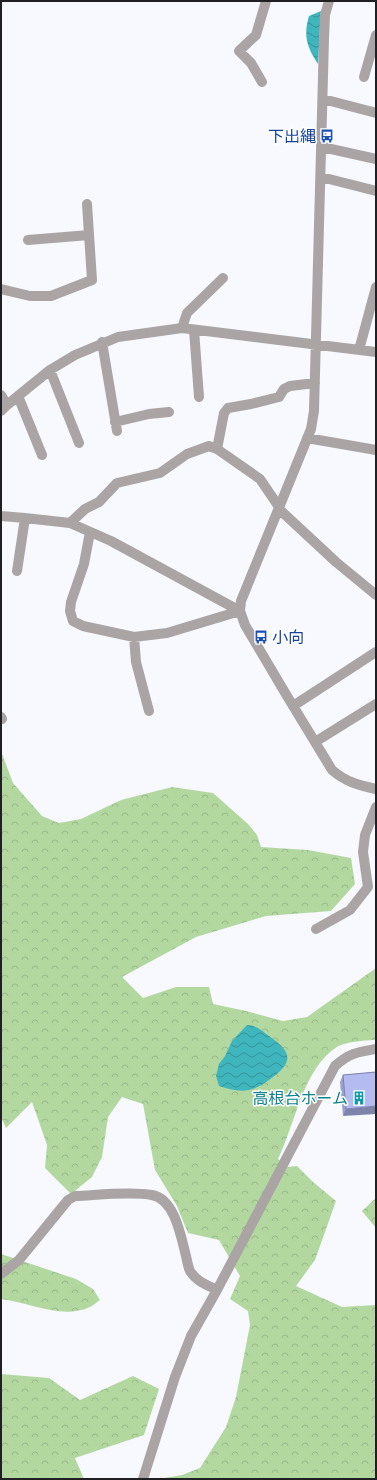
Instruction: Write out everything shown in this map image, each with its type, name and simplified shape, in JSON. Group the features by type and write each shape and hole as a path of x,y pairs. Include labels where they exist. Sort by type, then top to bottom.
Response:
{"street":[{"path":"262,82 251,63 239,51 256,35 266,1"},
{"path":"329,1 325,15 314,410 311,430 243,596 240,611 245,625 332,770 342,778 355,784 376,789"},
{"path":"364,77 376,35"},
{"path":"323,99 376,113"},
{"path":"322,147 376,159"},
{"path":"321,177 376,192"},
{"path":"1,289 30,296 51,296 92,280 87,204"},
{"path":"28,240 89,235"},
{"path":"182,328 187,313 223,278"},
{"path":"360,350 376,287"},
{"path":"1,395 4,408 50,370 75,355 102,342 118,337 182,328 376,352"},
{"path":"194,330 199,397"},
{"path":"102,342 116,426 149,414 169,412"},
{"path":"50,370 79,443"},
{"path":"218,449 224,413 228,408 251,404 279,396 284,389 290,386 315,383"},
{"path":"18,396 42,455"},
{"path":"307,438 376,450"},
{"path":"70,523 85,509 99,502 117,483 160,472 187,454 202,447 209,446 218,449 260,479 279,508 336,562 376,595"},
{"path":"1,516 70,523 111,541 240,611"},
{"path":"17,571 26,518"},
{"path":"90,532 84,564 71,602 70,611 73,620 84,626 134,637 167,633 240,611"},
{"path":"134,637 136,662 148,711"},
{"path":"293,706 376,652"},
{"path":"315,742 376,704"},
{"path":"316,930 350,910 368,886 363,852 365,835 376,807"},
{"path":"143,1479 175,1377 191,1336 217,1290 335,1066 343,1059 356,1052 376,1049"},
{"path":"1,1274 19,1260 68,1200 75,1196 137,1194 153,1195 163,1200 171,1211 179,1228 190,1270 198,1280 217,1290"}],"green space":[{"path":"1,751 13,783 42,816 59,823 81,819 121,800 172,787 213,793 248,824 257,835 261,847 308,850 351,858 355,884 331,911 266,916 196,937 122,977 143,998 176,987 209,987 213,1004 283,1021 307,1017 376,968 376,1040 340,1045 325,1056 308,1083 301,1098 278,1159 288,1167 297,1166 313,1182 336,1201 315,1260 296,1286 342,1307 376,1305 376,1479 158,1479 182,1475 200,1468 226,1427 236,1397 250,1325 248,1311 230,1299 240,1276 219,1240 188,1233 177,1206 155,1170 143,1104 122,1097 108,1117 102,1157 92,1177 71,1194 45,1168 47,1145 32,1102 6,1128 1,1117"},
{"path":"376,1198 376,1228 362,1211"},
{"path":"1,1254 76,1279 93,1289 100,1300 90,1307 79,1311 68,1312 46,1309 1,1299"},
{"path":"1,1374 49,1378 80,1400 133,1376 159,1389 144,1435 75,1458 84,1479 1,1479"}],"water":[{"path":"321,11 318,64 309,47 306,30 309,16"},
{"path":"247,1025 259,1029 281,1046 287,1055 285,1065 270,1079 252,1089 245,1091 219,1086 216,1076 219,1064 225,1056 232,1041"}],"building":[{"name":"高根台ホーム","path":"376,1072 376,1106 346,1109 343,1075"}],"place":[{"name":"下出縄","path":"327,136"},
{"name":"小向","path":"261,637"},
{"name":"高根台ホーム","path":"359,1098"}]}
